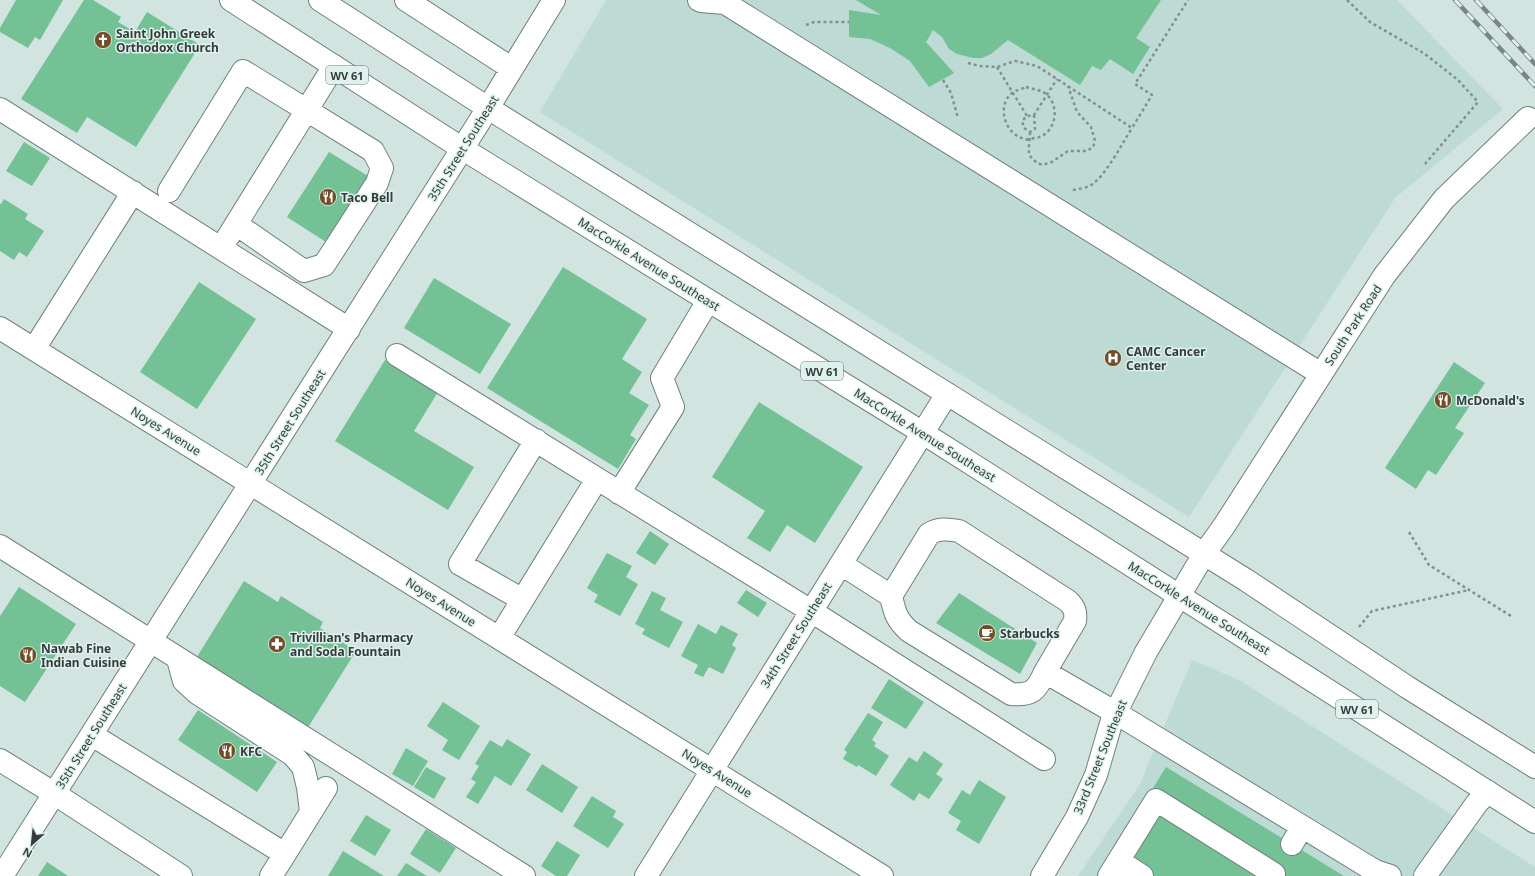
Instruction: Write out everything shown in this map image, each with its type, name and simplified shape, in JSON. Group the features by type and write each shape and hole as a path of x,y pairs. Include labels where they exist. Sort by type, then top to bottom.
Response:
{"main road":[{"name":"MacCorkle Avenue Southeast","path":"231,0 463,149 923,433 1535,822"},
{"path":"406,0 512,68"},
{"name":"35th Street Southeast","path":"2,876 463,149 549,9 564,0"},
{"path":"699,0 724,2 1321,374"},
{"path":"329,2 488,108 1246,580 1407,687 1535,767"},
{"path":"221,248 334,66"},
{"path":"169,191 243,71 373,151 382,168 377,183 324,265 304,271 236,224"},
{"path":"0,109 349,329"},
{"name":"South Park Road","path":"1204,554 1224,526 1384,276 1444,199 1528,118"},
{"path":"34,349 133,192"},
{"path":"620,493 673,407 662,378 708,301"},
{"name":"Noyes Avenue","path":"0,328 882,876"},
{"path":"397,355 811,611 1044,759"},
{"name":"34th Street Southeast","path":"646,876 947,394"},
{"path":"522,599 460,564 536,440"},
{"path":"498,638 597,479"},
{"path":"947,529 959,531 1074,606 1076,613 1075,621 1046,672 1038,686 1033,691 1020,694 1011,694 909,631 899,622 894,611 891,596 929,534 937,530 947,529"},
{"path":"0,546 524,876"},
{"name":"33rd Street Southeast","path":"1042,876 1077,817 1096,775 1112,720 1146,652 1204,554"},
{"path":"841,564 891,596"},
{"path":"178,659 184,681 197,693 294,755 304,767 311,812"},
{"path":"1046,672 1116,713 1297,836 1375,871 1390,876"},
{"path":"92,735 285,854"},
{"path":"0,760 182,876"},
{"path":"271,876 326,788"},
{"path":"1421,876 1425,876 1477,803 1488,792"},
{"path":"1142,876 1114,868 1156,800 1275,875"}],"path":[{"path":"1071,190 1080,189 1092,184 1103,174 1152,96 1135,84 1188,0"},
{"path":"1347,0 1370,22 1425,54 1447,71 1458,80 1478,102 1425,164"},
{"path":"968,63 979,66 997,67 1015,61 1037,66 1132,128"},
{"path":"997,67 1027,116"},
{"path":"1030,132 1035,130 1034,115 1057,79"},
{"path":"943,80 951,93 959,125"},
{"path":"1030,132 1028,152 1033,161 1042,165 1052,162 1068,151 1087,151 1093,147 1095,141 1094,134 1091,127 1077,112 1068,86"},
{"path":"1026,87 1037,89 1047,94 1055,109 1055,120 1050,128 1040,138 1025,139 1014,134 1006,124 1004,114 1005,101 1012,93 1026,87"},
{"path":"1030,132 1024,128 1022,121 1027,116 1034,115"},
{"path":"1409,532 1429,565 1511,616"},
{"path":"1344,645 1372,611 1469,590"}],"shaded area":[{"name":"CAMC Cancer Center","path":"606,0 1397,0 1503,109 1395,198 1189,517 540,112"},
{"path":"1192,660 1239,680 1535,867 1535,876 1078,876 1140,784"}],"building":[{"path":"16,0 63,0 40,40 35,37 28,48 0,32 0,28"},
{"path":"84,0 93,0 121,17 118,22 135,32 147,12 200,45 136,147 87,117 77,133 21,99"},
{"path":"856,0 1161,0 1136,38 1150,47 1133,74 1110,59 1101,70 1092,66 1080,85 1008,40 991,54 982,58 973,58 957,54 949,49 942,37 933,30 926,42 954,73 929,87 910,61 890,48 870,39 849,37 849,10 881,15"},
{"path":"24,142 50,158 32,186 6,171"},
{"name":"Taco Bell","path":"329,152 368,176 326,242 287,217"},
{"path":"4,199 28,214 25,219 44,231 27,257 19,252 14,260 0,251 0,204"},
{"path":"563,267 647,319 622,359 642,372 629,393 649,405 630,435 636,439 618,469 487,388"},
{"path":"434,278 511,324 480,374 404,328"},
{"path":"199,282 256,319 197,409 140,372"},
{"path":"385,360 438,392 414,431 474,467 448,510 335,441"},
{"path":"1454,362 1485,383 1455,428 1464,433 1436,475 1428,470 1416,489 1385,468"},
{"path":"759,402 863,467 815,543 787,525 770,552 747,538 765,511 712,477"},
{"path":"650,531 669,544 655,565 636,553"},
{"path":"607,553 632,566 626,577 638,584 620,616 594,602 598,595 587,588"},
{"path":"244,581 278,602 281,596 323,622 320,628 356,651 307,729 195,660"},
{"name":"Nawab Fine Indian Cuisine","path":"19,587 76,624 25,702 0,686 0,616"},
{"path":"746,590 767,603 758,617 737,603"},
{"path":"652,591 666,598 660,610 683,622 669,648 642,634 645,629 635,624"},
{"name":"Starbucks","path":"959,593 1037,643 1020,674 936,623"},
{"path":"698,624 716,634 721,625 738,634 732,645 736,648 723,674 709,667 703,677 694,673 698,665 681,656"},
{"path":"889,679 924,702 906,729 871,708"},
{"path":"443,702 480,726 459,760 442,750 448,740 427,726"},
{"name":"KFC","path":"198,710 277,762 257,792 178,740"},
{"path":"868,713 883,722 872,740 876,743 874,746 889,756 876,776 858,765 857,767 843,759 847,752 844,750"},
{"path":"507,739 531,754 511,786 495,776 478,804 466,797 476,782 471,779 479,766 475,764 490,740 502,747"},
{"path":"406,748 428,761 413,786 392,774"},
{"path":"924,751 943,764 936,774 943,779 929,799 919,793 914,801 890,785 909,757 917,762"},
{"path":"542,764 578,787 562,813 526,790"},
{"path":"426,767 446,778 434,799 414,787"},
{"path":"1166,767 1344,876 1099,876"},
{"path":"979,780 1006,797 979,844 956,830 961,821 948,813 962,790 970,795"},
{"path":"592,796 616,811 613,817 624,824 608,848 573,826"},
{"path":"366,815 391,830 375,856 350,841"},
{"path":"426,829 456,848 440,873 410,854"},
{"path":"557,841 580,855 567,876 556,876 541,866"},
{"path":"343,851 384,876 328,876"},
{"path":"47,862 68,876 38,876"},
{"path":"406,863 427,876 397,876"}],"railway":[{"path":"1455,0 1535,86"},
{"path":"1476,0 1535,64"}],"place":[{"name":"Saint John Greek Orthodox Church","path":"103,40"},
{"name":"Taco Bell","path":"328,197"},
{"name":"CAMC Cancer Center","path":"1113,358"},
{"name":"McDonald's","path":"1443,400"},
{"name":"Starbucks","path":"987,633"},
{"name":"Trivillian's Pharmacy and Soda Fountain","path":"277,644"},
{"name":"Nawab Fine Indian Cuisine","path":"28,655"},
{"name":"KFC","path":"227,751"}]}
